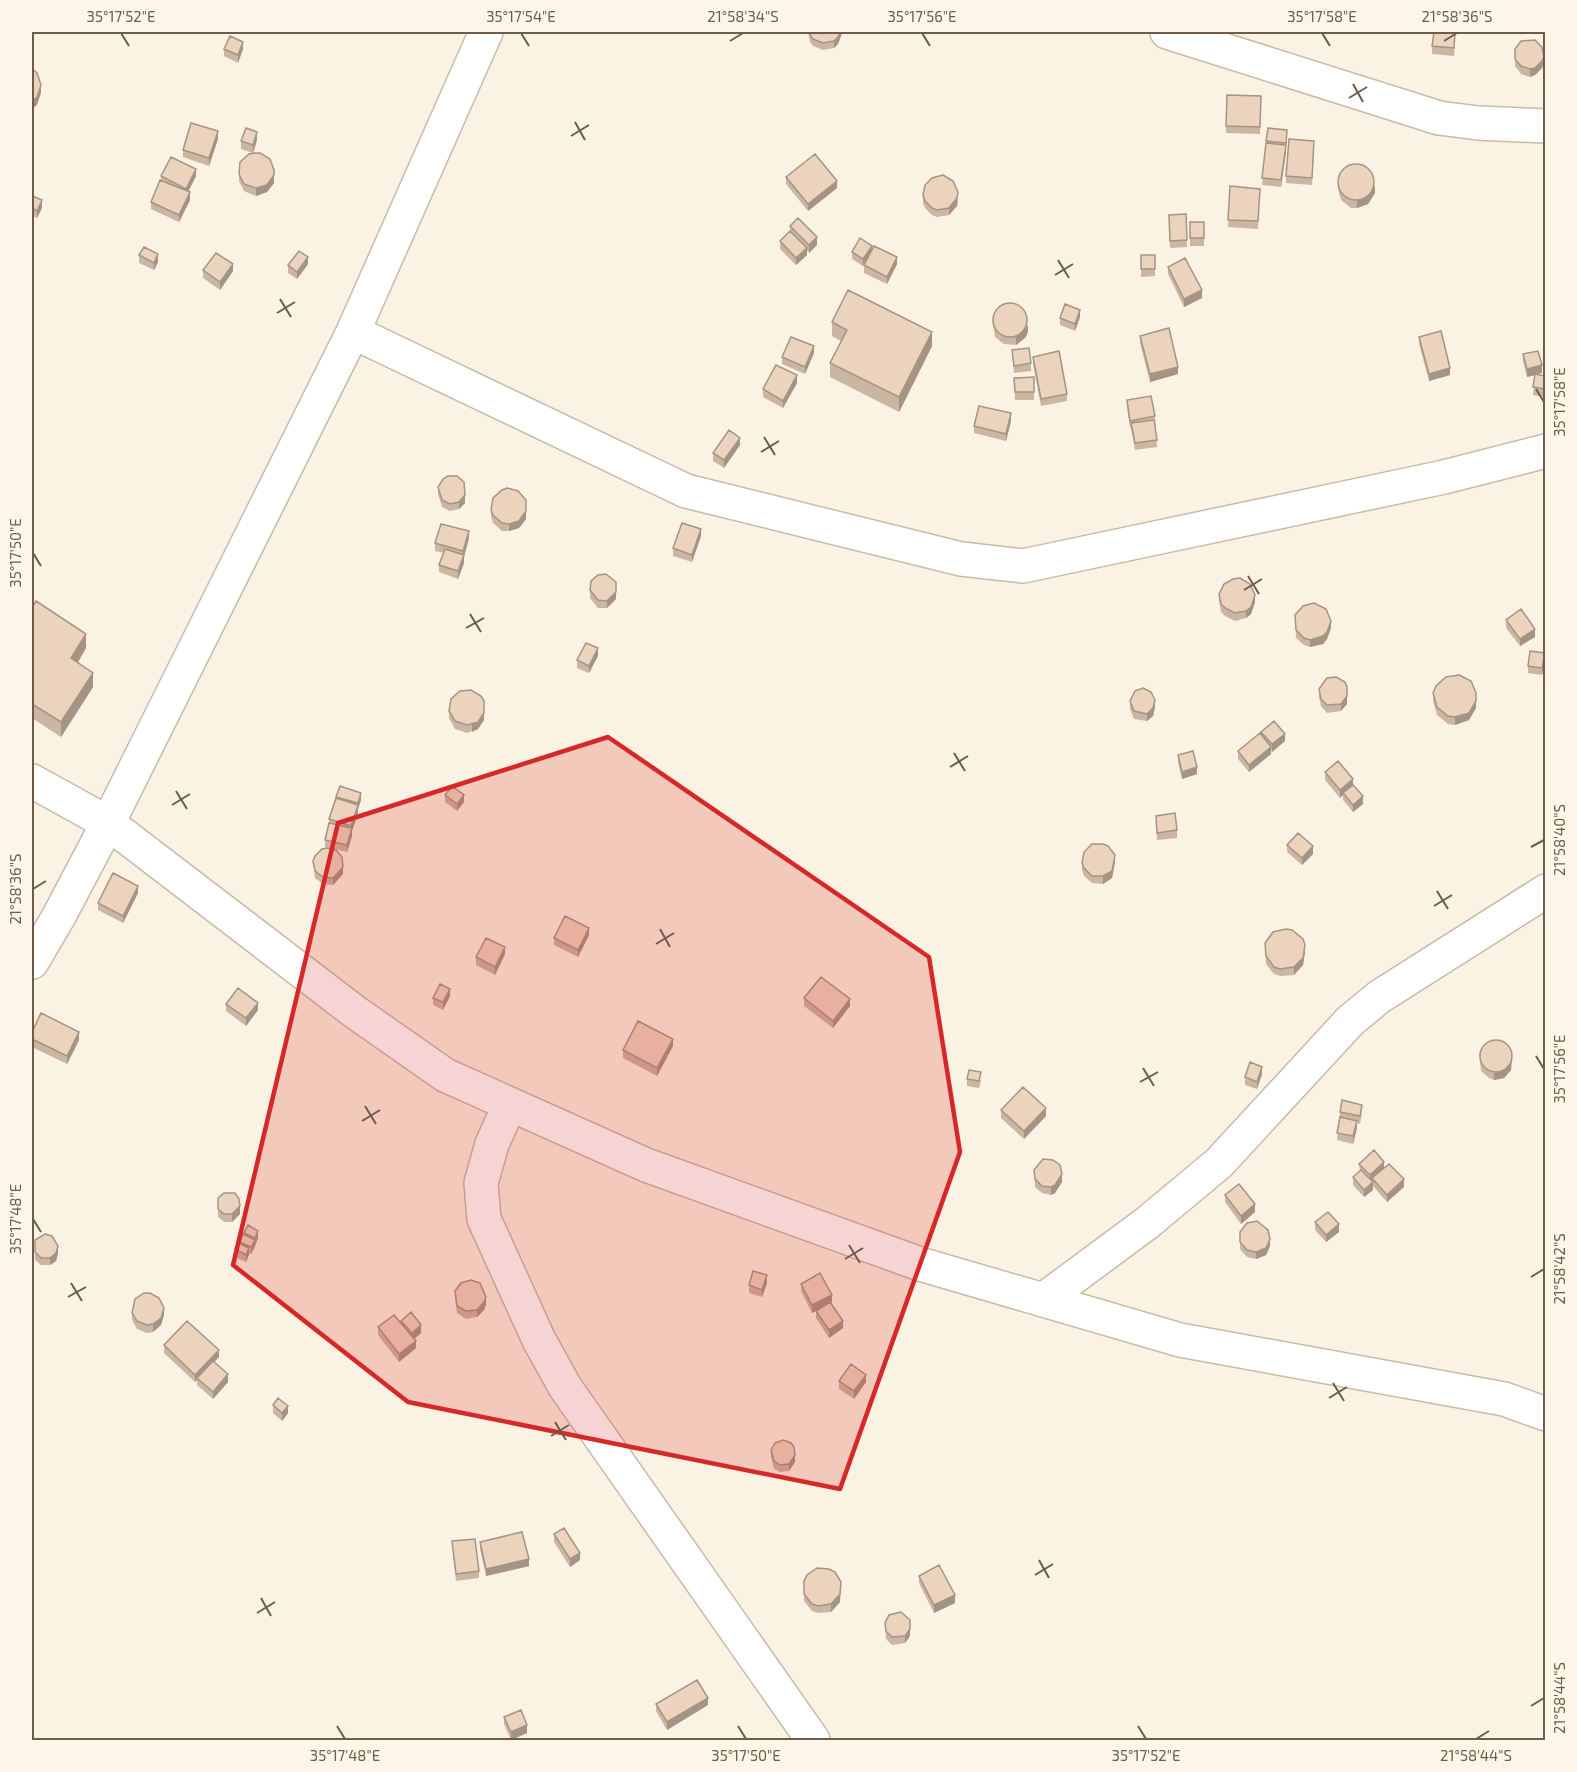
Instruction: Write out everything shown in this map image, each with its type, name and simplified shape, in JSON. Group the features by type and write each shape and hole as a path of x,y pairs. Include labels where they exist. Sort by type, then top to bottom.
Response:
{"street":[{"path":"32,962 108,823 353,332 486,32"},
{"path":"1167,32 1439,118 1478,123 1545,126"},
{"path":"353,332 686,491 961,559 1023,566 1444,477 1545,451"},
{"path":"32,781 108,823 355,1012 445,1075 646,1165 920,1264 1180,1340 1504,1400 1545,1414"},
{"path":"1043,1300 1147,1224 1219,1163 1350,1021 1379,997 1545,891"},
{"path":"510,1104 492,1144 481,1183 484,1219 538,1340 566,1387 813,1740"}],"highlighted area":[{"path":"608,737 929,957 960,1152 840,1489 408,1402 233,1265 338,823"}],"building":[{"path":"809,32 840,32 834,41 823,43 813,39"},
{"path":"1434,32 1455,32 1454,48 1432,46"},
{"path":"230,36 243,42 238,55 224,49"},
{"path":"1535,40 1542,47 1544,57 1542,61 1535,68 1521,66 1515,59 1515,49 1521,41"},
{"path":"32,69 37,73 41,85 37,97 32,101"},
{"path":"1227,95 1261,96 1260,127 1226,126"},
{"path":"191,123 218,131 209,158 183,150"},
{"path":"246,128 257,132 253,145 241,141"},
{"path":"1268,128 1287,130 1286,143 1266,141"},
{"path":"1289,139 1314,141 1312,178 1286,176"},
{"path":"1266,143 1286,145 1281,180 1262,178"},
{"path":"260,153 270,159 274,170 274,175 267,185 256,188 244,184 239,174 240,162 249,154"},
{"path":"815,154 837,181 808,204 786,177"},
{"path":"171,157 196,169 186,189 161,176"},
{"path":"1356,164 1369,169 1374,182 1369,195 1356,200 1343,195 1338,182 1343,169"},
{"path":"943,175 953,181 958,192 957,198 949,208 937,210 925,201 923,195 925,185 932,178"},
{"path":"160,180 190,192 179,215 151,202"},
{"path":"1230,186 1260,189 1258,221 1228,220"},
{"path":"32,196 42,200 37,211 32,208"},
{"path":"1186,214 1187,240 1170,241 1169,215"},
{"path":"798,218 817,237 809,245 790,226"},
{"path":"1190,222 1204,222 1204,238 1190,238"},
{"path":"790,231 807,248 796,258 780,241"},
{"path":"860,238 872,246 863,259 852,252"},
{"path":"874,246 897,257 887,277 864,265"},
{"path":"144,247 158,254 154,263 139,255"},
{"path":"299,251 308,257 297,272 288,265"},
{"path":"216,253 233,264 220,282 203,270"},
{"path":"1141,255 1155,255 1155,269 1141,269"},
{"path":"1185,258 1202,290 1184,299 1168,267"},
{"path":"848,290 932,332 899,397 830,363 847,330 832,322"},
{"path":"1010,303 1022,308 1027,320 1022,332 1010,337 998,332 993,320 998,308"},
{"path":"1065,304 1080,310 1075,324 1060,318"},
{"path":"1169,328 1178,367 1150,374 1140,336"},
{"path":"1441,331 1450,368 1429,374 1419,337"},
{"path":"791,337 814,346 805,367 782,357"},
{"path":"1029,348 1031,363 1014,366 1012,350"},
{"path":"1059,351 1067,394 1041,399 1033,357"},
{"path":"1538,351 1542,365 1527,369 1523,354"},
{"path":"776,365 797,375 783,401 763,389"},
{"path":"1535,374 1545,376 1545,389 1533,387"},
{"path":"1034,377 1034,392 1015,392 1014,378"},
{"path":"1151,396 1155,416 1130,421 1127,400"},
{"path":"979,406 1011,413 1006,434 974,426"},
{"path":"1154,420 1157,440 1135,443 1131,423"},
{"path":"729,430 740,438 724,460 713,453"},
{"path":"448,476 457,476 464,482 465,495 459,502 450,504 442,500 438,487"},
{"path":"507,488 518,491 526,500 526,511 519,521 509,524 502,523 491,510 493,498"},
{"path":"682,523 701,529 692,555 673,548"},
{"path":"441,524 469,531 463,551 435,543"},
{"path":"445,549 464,555 458,571 439,565"},
{"path":"606,574 616,582 616,592 607,601 598,600 590,590 591,581 598,575"},
{"path":"1240,578 1250,584 1255,595 1251,607 1246,611 1235,613 1221,604 1219,594 1224,584"},
{"path":"36,601 86,634 71,658 93,673 61,722 32,704 32,608"},
{"path":"1314,603 1326,609 1331,621 1323,636 1310,640 1304,638 1296,630 1295,615 1303,606"},
{"path":"1521,609 1535,629 1520,639 1506,620"},
{"path":"586,643 598,648 589,666 577,660"},
{"path":"1530,651 1545,653 1542,668 1528,666"},
{"path":"1459,675 1471,681 1476,693 1476,701 1469,713 1455,717 1448,716 1437,707 1433,693 1436,686 1446,677"},
{"path":"1336,677 1345,682 1347,696 1341,704 1327,705 1321,699 1319,689 1327,678"},
{"path":"1143,688 1151,692 1155,700 1153,708 1147,714 1134,711 1130,701 1135,691"},
{"path":"471,690 481,696 484,701 484,713 478,722 467,725 455,721 449,711 451,699 460,691"},
{"path":"1274,721 1285,734 1272,744 1261,732"},
{"path":"1260,733 1271,747 1249,765 1238,751"},
{"path":"1193,751 1197,767 1182,772 1178,755"},
{"path":"1338,761 1353,779 1340,790 1325,772"},
{"path":"1353,785 1363,796 1353,805 1343,793"},
{"path":"340,786 361,793 358,803 336,797"},
{"path":"452,786 464,795 457,804 445,795"},
{"path":"336,798 358,805 351,826 329,819"},
{"path":"1175,813 1177,830 1157,833 1156,816"},
{"path":"329,823 352,828 347,845 325,840"},
{"path":"1298,833 1313,846 1302,858 1287,845"},
{"path":"1092,844 1108,846 1115,855 1112,871 1103,876 1092,876 1082,863 1084,852"},
{"path":"322,849 336,850 342,857 343,867 333,878 323,877 315,871 313,861"},
{"path":"113,873 138,886 123,916 98,903"},
{"path":"565,916 589,928 578,950 554,938"},
{"path":"1292,930 1303,939 1305,945 1303,958 1294,967 1280,969 1274,967 1266,956 1265,943 1273,932"},
{"path":"486,938 505,947 495,967 476,957"},
{"path":"821,977 850,999 833,1021 804,998"},
{"path":"440,984 450,989 443,1002 433,998"},
{"path":"238,988 258,1003 246,1018 226,1004"},
{"path":"41,1013 79,1032 67,1056 32,1039 32,1032"},
{"path":"638,1021 673,1039 657,1068 623,1050"},
{"path":"1496,1040 1507,1045 1512,1056 1507,1067 1496,1072 1485,1067 1480,1056 1485,1045"},
{"path":"1250,1062 1262,1067 1257,1082 1245,1077"},
{"path":"969,1070 981,1072 979,1081 967,1079"},
{"path":"1023,1087 1046,1108 1024,1131 1001,1110"},
{"path":"1342,1100 1362,1105 1360,1116 1340,1112"},
{"path":"1340,1117 1357,1121 1353,1136 1337,1133"},
{"path":"1374,1150 1384,1162 1370,1175 1359,1164"},
{"path":"1043,1159 1053,1160 1060,1165 1062,1174 1051,1187 1042,1186 1035,1179 1034,1170"},
{"path":"1389,1164 1404,1179 1387,1195 1372,1178"},
{"path":"1361,1170 1373,1182 1364,1190 1353,1177"},
{"path":"1239,1184 1255,1204 1241,1216 1225,1195"},
{"path":"224,1193 235,1193 239,1199 240,1206 232,1214 224,1214 218,1209 218,1198"},
{"path":"1328,1212 1339,1224 1326,1235 1315,1222"},
{"path":"1257,1221 1268,1230 1270,1239 1266,1248 1256,1252 1247,1250 1240,1242 1240,1232 1247,1223"},
{"path":"248,1225 258,1231 255,1238 244,1233"},
{"path":"45,1234 52,1236 58,1246 56,1253 50,1258 41,1258 35,1252 35,1240"},
{"path":"243,1234 255,1240 251,1247 240,1242"},
{"path":"238,1243 249,1248 246,1255 235,1249"},
{"path":"753,1271 767,1275 762,1290 749,1285"},
{"path":"820,1273 832,1295 812,1305 801,1284"},
{"path":"471,1280 480,1283 486,1297 477,1310 466,1311 457,1306 455,1291 461,1283"},
{"path":"144,1293 150,1293 159,1298 164,1308 161,1318 153,1324 147,1325 137,1321 132,1313 135,1299"},
{"path":"830,1302 843,1321 829,1330 816,1311"},
{"path":"411,1312 421,1325 412,1333 401,1321"},
{"path":"394,1315 416,1341 399,1354 378,1327"},
{"path":"187,1321 219,1350 195,1375 164,1345"},
{"path":"213,1361 228,1374 213,1392 197,1378"},
{"path":"851,1364 866,1375 854,1391 839,1381"},
{"path":"278,1398 288,1406 282,1413 273,1405"},
{"path":"783,1440 791,1443 795,1455 789,1464 780,1465 774,1461 771,1450 775,1443"},
{"path":"564,1528 580,1553 570,1559 554,1534"},
{"path":"522,1532 529,1559 486,1569 480,1542"},
{"path":"475,1539 479,1571 456,1574 452,1541"},
{"path":"939,1565 955,1595 934,1605 919,1576"},
{"path":"817,1568 835,1572 841,1582 840,1594 831,1604 818,1606 812,1604 804,1594 804,1581 807,1575"},
{"path":"901,1612 910,1620 910,1629 905,1636 892,1637 886,1631 885,1623 889,1615"},
{"path":"697,1680 708,1698 667,1722 656,1704"},
{"path":"521,1710 527,1725 511,1732 504,1717"}]}
